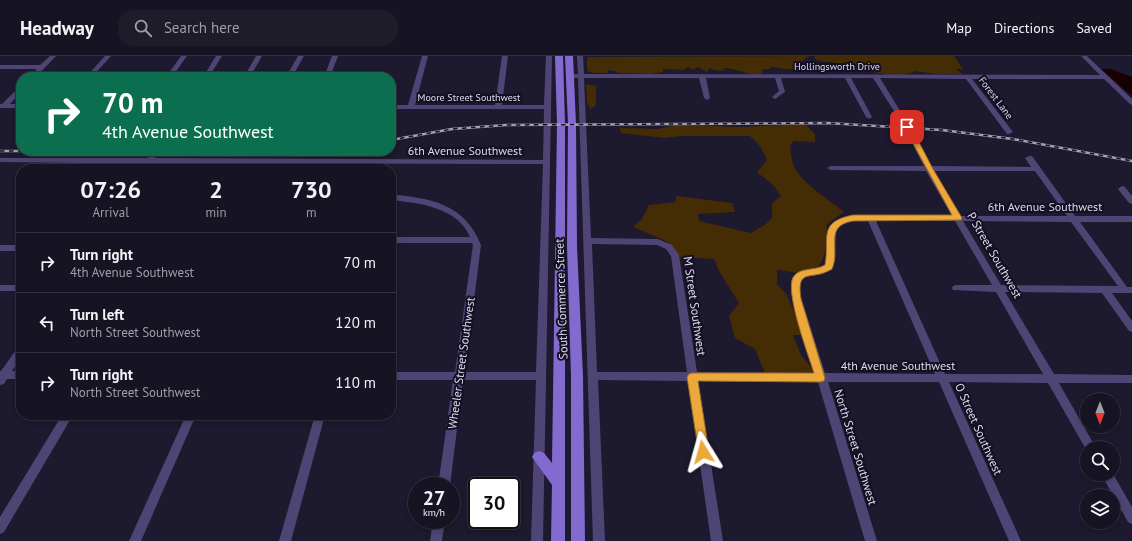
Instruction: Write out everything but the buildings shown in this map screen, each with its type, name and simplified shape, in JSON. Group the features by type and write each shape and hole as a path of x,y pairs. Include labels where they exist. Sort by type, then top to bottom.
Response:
{"main road":[{"name":"South Commerce Street","path":"562,58 569,76 572,124 572,246 577,391 578,541"},
{"name":"South Commerce Street","path":"558,541 562,58"},
{"path":"539,457 559,484"}],"street":[{"path":"37,72 53,56"},
{"path":"94,72 108,56"},
{"path":"172,72 184,56"},
{"path":"209,72 219,56"},
{"path":"250,72 259,56"},
{"path":"292,72 301,56"},
{"path":"329,72 335,56"},
{"path":"411,107 426,56"},
{"path":"498,107 505,56"},
{"path":"537,541 549,56"},
{"path":"580,56 598,541"},
{"path":"1084,56 1132,103"},
{"path":"0,67 42,67"},
{"name":"Hollingsworth Drive","path":"569,76 1105,76"},
{"path":"702,76 708,98"},
{"path":"775,97 782,92 777,76"},
{"path":"847,76 870,117"},
{"name":"P Street Southwest","path":"875,76 907,127 929,169 1088,441"},
{"name":"Forest Lane","path":"967,76 1008,132"},
{"path":"2,106 16,93"},
{"path":"2,106 16,106"},
{"name":"Moore Street Southwest","path":"396,107 548,107"},
{"path":"147,164 153,156"},
{"path":"1029,158 1129,290"},
{"name":"6th Avenue Southwest","path":"0,160 546,162"},
{"path":"82,164 86,160"},
{"path":"213,164 215,160"},
{"path":"831,168 1037,169"},
{"path":"1122,189 1132,201"},
{"path":"396,198 433,204 448,210 466,223 474,235 475,240 396,240"},
{"name":"6th Avenue Southwest","path":"838,223 853,218 1132,219"},
{"name":"O Street Southwest","path":"870,218 1015,541"},
{"name":"North Street Southwest","path":"838,223 832,230 829,266 822,271 802,274 797,278 794,286 796,299 871,541"},
{"name":"Wheeler Street Southwest","path":"445,477 460,376 476,245 475,240"},
{"name":"M Street Southwest","path":"587,241 653,242 667,245 673,251 676,258 692,377 717,541"},
{"path":"0,248 16,246"},
{"path":"0,288 16,288"},
{"path":"956,288 1129,290"},
{"path":"1105,290 1132,328"},
{"path":"1,377 16,357"},
{"path":"1,377 16,376"},
{"path":"396,376 541,376"},
{"name":"4th Avenue Southwest","path":"592,376 1132,379"},
{"path":"0,528 65,420"},
{"path":"135,541 189,420"},
{"path":"285,541 319,420"},
{"path":"1111,481 1132,518"},
{"path":"436,541 438,529"}],"shaded area":[{"path":"809,56 798,64 804,69 772,67 762,70 763,72 760,75 723,68 724,71 710,68 707,72 698,67 692,70 688,67 683,70 663,69 663,72 651,74 618,73 608,70 608,73 594,73 587,71 588,58 586,57"},
{"path":"814,56 954,56 963,69 955,69 963,74 936,74 915,71 910,74 903,75 886,74 846,68 836,63 815,59"},
{"path":"1101,69 1110,69 1132,77 1132,96"},
{"path":"586,84 596,86 596,105 591,109 587,103"},
{"path":"805,124 815,134 815,142 794,141 790,145 793,164 801,177 807,183 844,212 827,224 825,253 823,260 815,270 808,273 797,273 777,270 777,284 787,295 804,335 793,335 801,355 815,372 765,373 755,349 735,338 729,316 739,303 719,271 714,259 680,257 668,242 633,227 642,219 649,205 675,202 677,196 732,203 735,212 698,214 699,221 751,233 765,225 772,218 772,203 781,196 773,185 757,172 767,160 760,146 750,136 682,136 665,138 621,133 620,128 657,129 676,125 744,127"}],"railway":[{"path":"396,139 452,129 506,125 828,123 942,130 1013,139 1132,161"},
{"path":"0,151 16,151"}],"route":[{"path":"703,452 692,377 820,378 796,299 794,286 797,278 802,274 826,270 829,266 831,256 830,239 833,227 836,224 846,219 853,218 958,218 929,169 907,127"}]}
